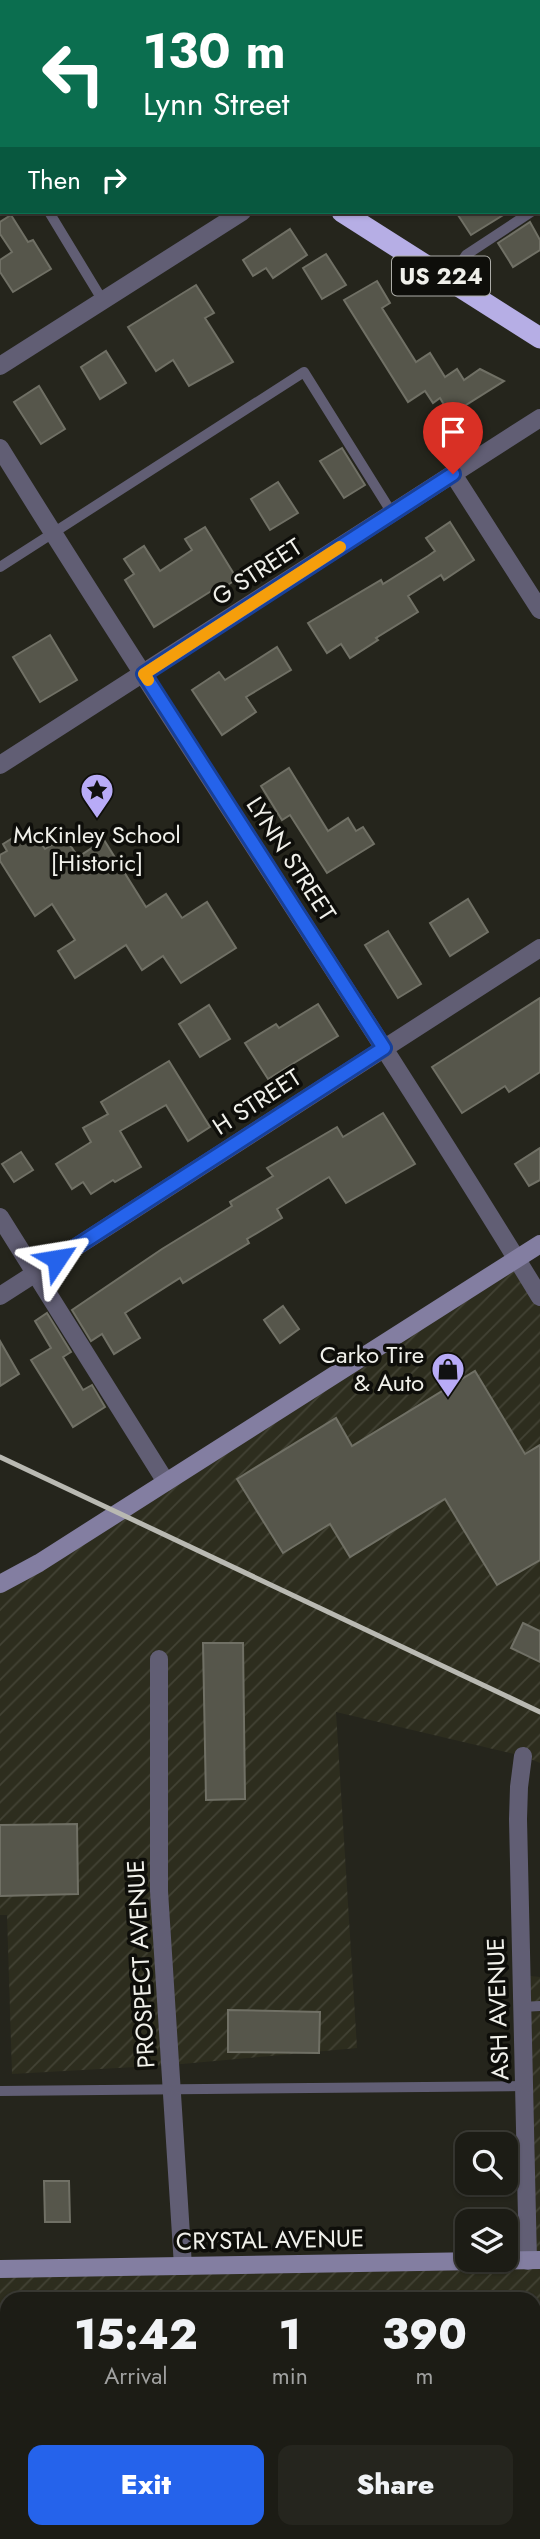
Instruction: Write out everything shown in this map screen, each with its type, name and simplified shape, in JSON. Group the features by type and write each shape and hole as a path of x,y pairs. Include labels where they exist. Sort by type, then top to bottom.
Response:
{"highway":[{"name":"US 224","path":"345,214 540,338"}],"street":[{"path":"0,366 239,214"},
{"name":"G STREET","path":"0,765 540,418"},
{"name":"LYNN STREET","path":"0,449 384,1048 540,1297"},
{"path":"453,474 540,610"},
{"name":"H STREET","path":"0,1296 540,948"},
{"path":"0,1217 166,1482"},
{"path":"0,1584 39,1563 540,1244"},
{"name":"PROSPECT AVENUE","path":"159,1659 159,1891 183,2266"},
{"name":"ASH AVENUE","path":"523,1756 518,1819 531,2007 524,2086 534,2260"},
{"name":"CRYSTAL AVENUE","path":"0,2269 534,2260"}],"lane":[{"path":"50,214 103,301"},
{"path":"449,281 466,255 528,214"},
{"path":"0,567 304,372 393,513"},
{"path":"0,2091 524,2086"}],"shaded area":[{"path":"517,1259 540,1298 540,1763 523,1756 336,1712 357,2048 171,2065 12,2074 7,1915 0,1915 0,1584"},
{"path":"521,1975 540,1977 540,2292 0,2292 0,2269 455,2261 455,2272 518,2272 518,2260 528,2260"}],"building":[{"path":"457,214 505,214 471,235"},
{"path":"11,215 28,242 33,240 51,269 13,292 0,272 0,260 12,252 0,234 0,222"},
{"path":"530,222 540,240 540,250 513,267 498,243"},
{"path":"290,229 307,255 273,278 266,268 253,276 243,260"},
{"path":"326,254 346,285 322,299 303,268"},
{"path":"377,281 390,303 382,308 416,362 430,353 445,377 457,369 464,380 480,369 504,381 450,415 440,398 433,403 425,391 408,402 344,300"},
{"path":"196,285 214,313 205,318 233,362 189,386 173,360 156,371 128,327"},
{"path":"106,351 126,383 100,399 81,367"},
{"path":"39,386 65,429 41,444 14,402"},
{"path":"342,448 365,485 344,498 320,461"},
{"path":"278,482 298,513 270,530 251,499"},
{"path":"450,522 474,560 444,580 441,575 408,596 418,612 350,658 341,644 327,653 308,623 381,580 383,584 428,556 435,551 426,538"},
{"path":"205,527 237,579 218,591 216,588 154,627 125,580 134,574 124,559 144,546 160,571 192,550 185,539"},
{"path":"50,635 77,680 40,702 13,657"},
{"path":"277,647 291,670 246,697 256,712 222,735 192,690 219,672 225,680"},
{"path":"289,768 328,831 348,818 356,831 363,827 374,844 327,873 290,815 282,820 261,786"},
{"path":"30,827 45,849 65,837 78,857 104,840 146,907 166,894 182,918 207,902 236,948 181,983 163,956 142,970 126,945 75,978 58,951 75,940 52,904 35,916 0,861 0,855 7,851 3,844"},
{"path":"468,899 488,932 450,956 430,923"},
{"path":"388,931 421,984 398,998 365,945"},
{"path":"540,998 540,1072 509,1092 505,1086 462,1113 432,1067"},
{"path":"318,1004 338,1036 268,1079 245,1043 276,1024 279,1028"},
{"path":"209,1005 230,1039 200,1057 179,1024"},
{"path":"169,1061 210,1127 188,1141 166,1105 120,1131 141,1167 91,1194 83,1182 72,1189 56,1164 91,1142 83,1128 108,1114 101,1102"},
{"path":"383,1113 415,1164 346,1203 329,1177 277,1209 282,1218 247,1239 249,1243 183,1283 180,1278 125,1313 140,1338 114,1354 102,1334 91,1341 72,1310 232,1206 230,1202 273,1176 267,1168 337,1127 343,1137"},
{"path":"540,1148 540,1180 529,1186 515,1164"},
{"path":"21,1152 33,1170 14,1182 2,1164"},
{"path":"283,1306 299,1329 280,1343 264,1320"},
{"path":"47,1313 71,1352 63,1357 83,1390 92,1385 105,1407 73,1427 31,1360 51,1348 35,1321"},
{"path":"0,1341 19,1374 0,1386"},
{"path":"475,1371 525,1454 540,1445 540,1560 497,1585 445,1499 350,1557 330,1524 283,1553 237,1479 336,1418 352,1446"},
{"path":"523,1623 540,1631 540,1662 511,1648"},
{"path":"203,1643 243,1643 245,1799 206,1800"},
{"path":"77,1824 78,1894 0,1896 0,1825"},
{"path":"228,2010 320,2012 319,2053 228,2052"},
{"path":"44,2181 69,2181 70,2222 45,2222"}],"railway":[{"path":"0,1457 540,1712"}],"slow traffic":[{"path":"148,680 144,674 340,547"}],"place":[{"name":"McKinley School [Historic]","path":"97,820"},
{"name":"Carko Tire & Auto","path":"448,1399"}],"route":[{"path":"57,1259 384,1048 144,674 453,474"}]}
